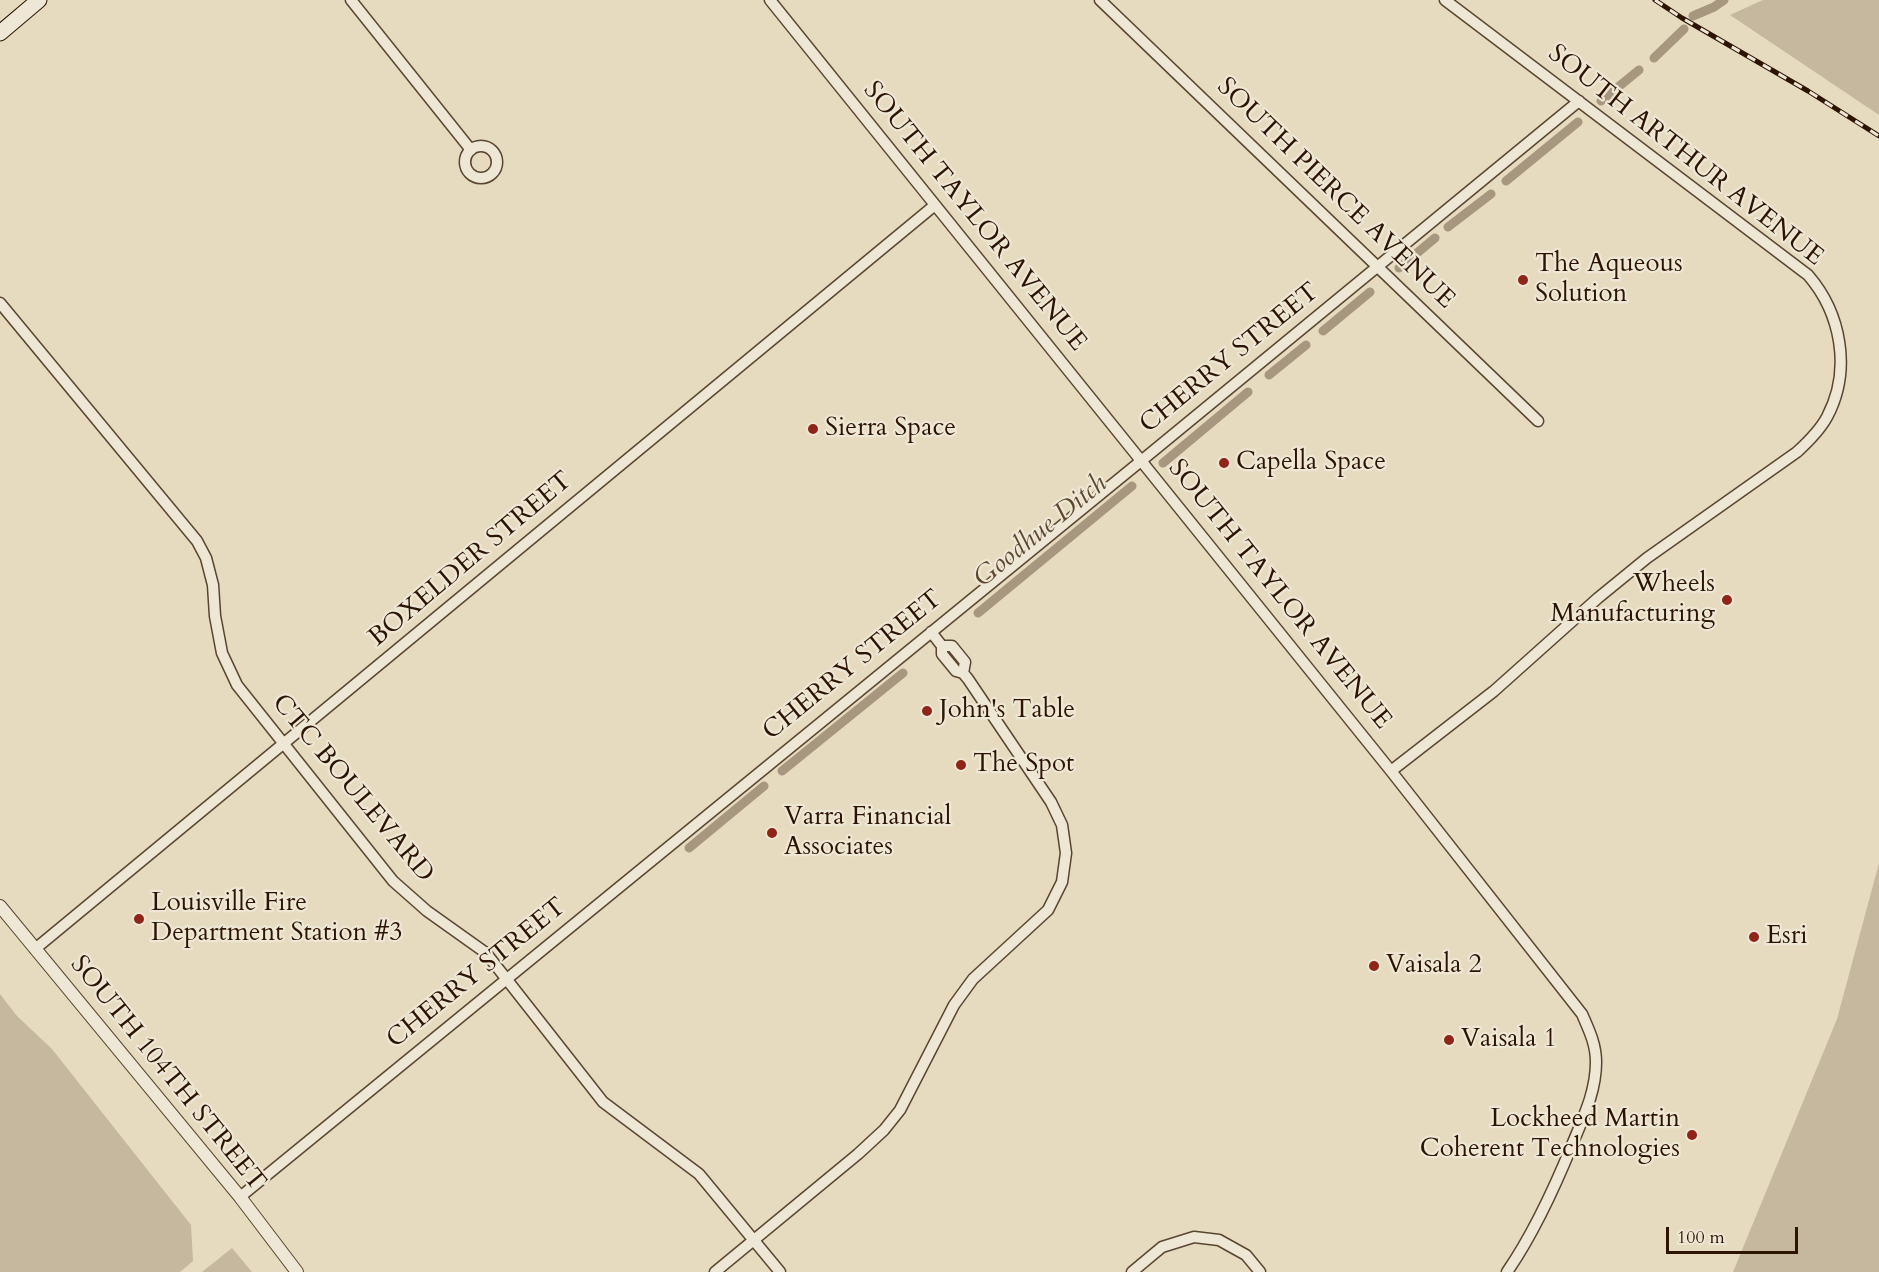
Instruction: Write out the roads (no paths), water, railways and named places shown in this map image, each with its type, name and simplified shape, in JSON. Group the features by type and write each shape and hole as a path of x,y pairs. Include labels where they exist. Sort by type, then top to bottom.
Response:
{"main road":[{"path":"0,33 39,0"}],"street":[{"path":"351,0 471,150"},
{"name":"SOUTH TAYLOR AVENUE","path":"770,0 1391,771 1574,1003 1591,1033 1596,1062 1592,1096 1565,1161 1527,1241 1507,1272"},
{"name":"SOUTH PIERCE AVENUE","path":"1100,0 1538,421"},
{"name":"SOUTH ARTHUR AVENUE","path":"1391,771 1494,691 1644,560 1797,452 1814,436 1833,404 1839,382 1841,357 1834,316 1826,299 1808,274 1444,0"},
{"name":"CHERRY STREET","path":"240,1197 1579,101"},
{"name":"BOXELDER STREET","path":"35,949 935,205"},
{"name":"CTC BOULEVARD","path":"0,303 197,541 206,558 213,585 215,616 222,653 237,685 393,880 427,911 486,953 603,1102 699,1174 780,1272"},
{"path":"715,1272 884,1130 900,1110 960,996 973,979 1048,910 1062,882 1066,853 1062,825 1051,802 963,673 965,662 952,646 942,646 931,632"},
{"name":"SOUTH 104TH STREET","path":"0,906 240,1197 297,1272"},
{"path":"1132,1272 1162,1247 1194,1237 1219,1240 1245,1255 1260,1272"}],"waterway":[{"name":"Goodhue Ditch","path":"1693,16 1724,0"},
{"name":"Goodhue Ditch","path":"1654,58 1684,29"},
{"name":"Goodhue Ditch","path":"1601,101 1639,70"},
{"name":"Goodhue Ditch","path":"1506,181 1578,122"},
{"name":"Goodhue Ditch","path":"1448,227 1491,194"},
{"name":"Goodhue Ditch","path":"1399,268 1435,238"},
{"name":"Goodhue Ditch","path":"1323,331 1370,292"},
{"name":"Goodhue Ditch","path":"1269,375 1306,345"},
{"name":"Goodhue Ditch","path":"1163,463 1248,392"},
{"name":"Goodhue Ditch","path":"978,613 1132,486"},
{"name":"Goodhue Ditch","path":"782,771 903,673"},
{"name":"Goodhue Ditch","path":"689,848 764,786"}],"railway":[{"path":"1655,0 1879,136"}],"place":[{"name":"The Aqueous Solution","path":"1523,280"},
{"name":"Sierra Space","path":"813,429"},
{"name":"Capella Space","path":"1224,463"},
{"name":"Wheels Manufacturing","path":"1727,600"},
{"name":"John's Table","path":"927,711"},
{"name":"The Spot","path":"961,765"},
{"name":"Varra Financial Associates","path":"772,833"},
{"name":"Louisville Fire Department Station #3","path":"139,919"},
{"name":"Esri","path":"1754,937"},
{"name":"Vaisala 2","path":"1374,966"},
{"name":"Vaisala 1","path":"1449,1040"},
{"name":"Lockheed Martin Coherent Technologies","path":"1692,1135"}]}
